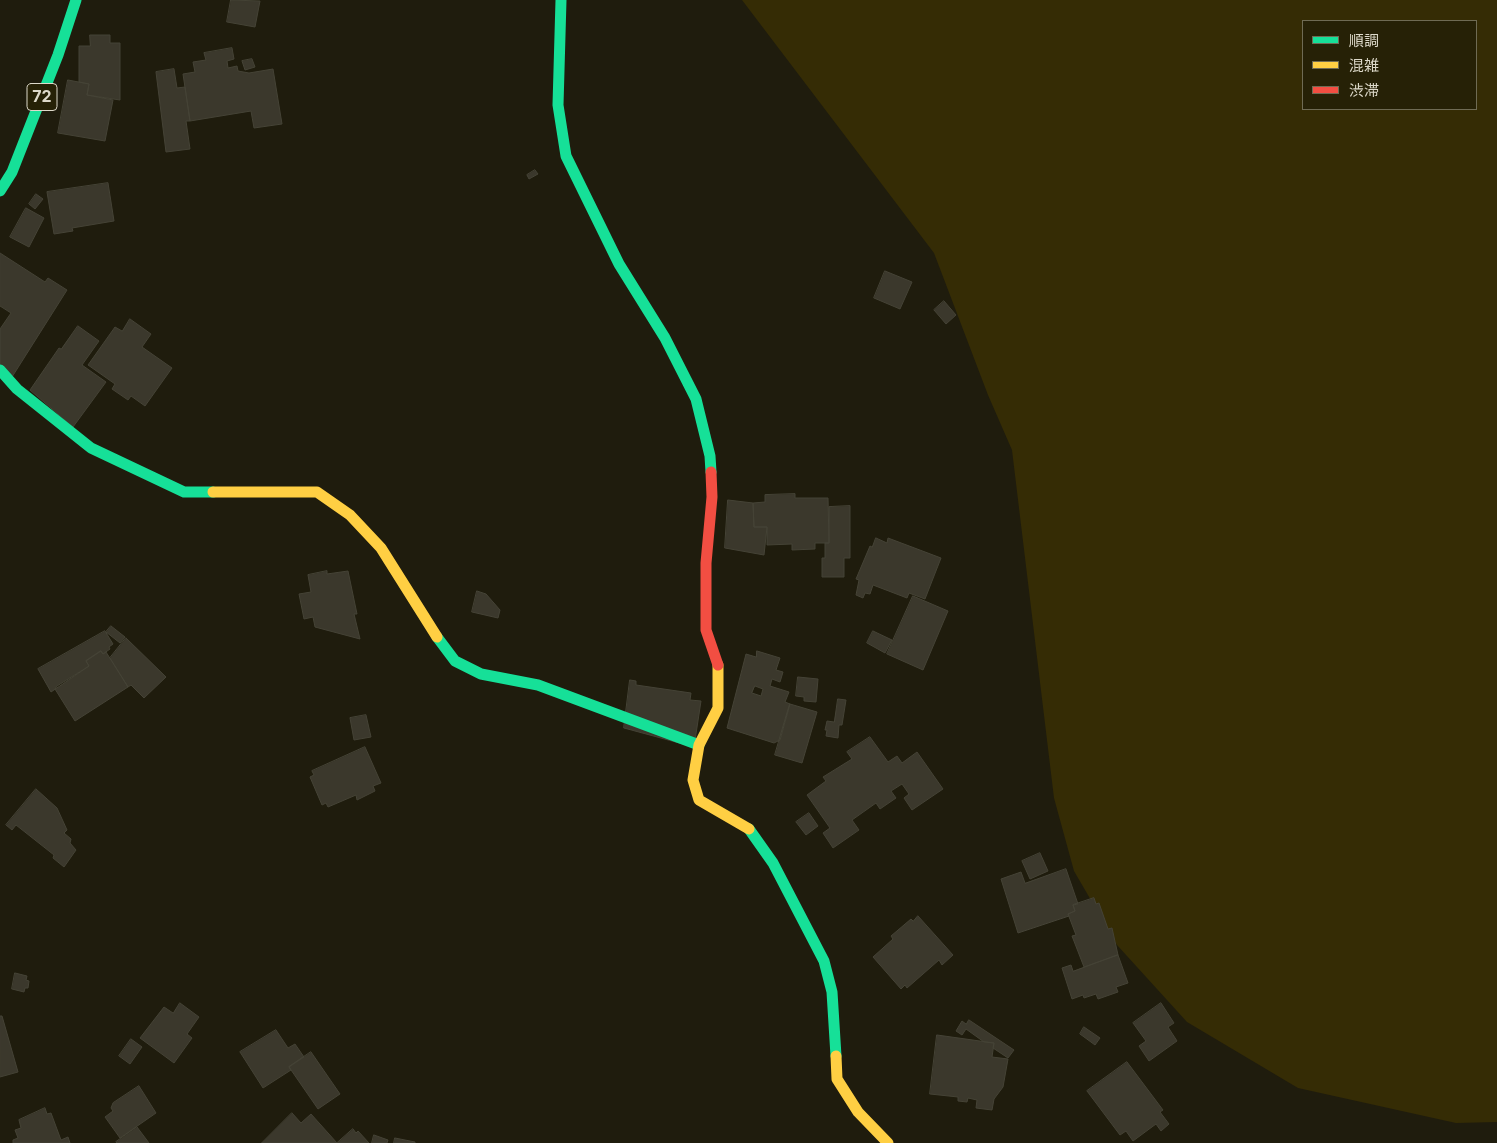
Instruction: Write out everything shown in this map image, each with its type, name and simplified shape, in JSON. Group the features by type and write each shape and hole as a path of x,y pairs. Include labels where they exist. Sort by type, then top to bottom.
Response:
{"street":[{"name":"72","path":"0,191 12,172 55,64 76,0"},
{"path":"561,0 558,104 566,156 619,264 665,338 696,399 710,456 712,497 706,564 706,630 719,668 718,708 699,745 692,780 699,800 750,830 773,863 824,961 832,992 837,1079 858,1112 888,1143"},
{"path":"0,370 17,389 92,448 184,492 317,492 350,515 381,548 437,638 456,661 481,674 538,685 699,745"}],"shaded area":[{"path":"742,0 1497,0 1497,1122 1456,1123 1298,1088 1187,1022 1117,945 1074,871 1054,798 1012,450 988,395 934,253"}],"building":[{"path":"231,0 260,1 255,27 227,22"},
{"path":"90,35 110,35 110,43 120,43 120,100 87,95 89,84 79,82 79,46 90,46"},
{"path":"232,48 234,59 227,61 228,68 237,66 238,71 249,73 273,69 282,124 254,128 251,111 190,121 183,74 195,72 193,62 206,60 204,53"},
{"path":"252,59 255,67 245,70 242,61"},
{"path":"174,69 177,88 185,87 190,121 186,121 190,149 166,152 156,72"},
{"path":"68,80 89,84 87,95 113,100 105,141 58,133"},
{"path":"535,170 538,174 529,179 527,175"},
{"path":"108,183 114,221 72,228 73,231 54,234 47,192"},
{"path":"36,194 43,199 35,209 29,204"},
{"path":"26,208 44,218 29,247 10,237"},
{"path":"0,253 45,282 48,278 67,290 12,377 0,369 0,329 11,313 0,306"},
{"path":"885,271 912,282 900,309 874,298"},
{"path":"944,301 956,315 946,324 934,310"},
{"path":"130,319 151,334 142,347 172,368 145,406 131,396 128,400 112,389 115,384 88,365 115,327 122,331"},
{"path":"78,326 99,341 82,365 106,382 73,427 30,390 59,348 61,349"},
{"path":"795,494 795,498 828,498 829,543 815,543 815,549 792,550 792,544 767,545 767,527 754,527 753,503 765,502 765,495"},
{"path":"728,500 753,503 754,527 767,527 764,555 725,548"},
{"path":"850,506 850,558 844,558 844,577 822,577 822,558 825,558 825,543 829,543 829,507"},
{"path":"876,538 887,543 888,538 941,558 925,599 909,593 907,598 873,585 870,594 865,593 863,598 856,595 859,580 856,579 870,546 872,547"},
{"path":"327,571 327,574 348,571 357,614 354,614 360,639 315,627 313,617 304,619 299,594 311,592 308,575"},
{"path":"477,591 486,594 500,610 498,618 472,612"},
{"path":"913,596 948,611 923,670 887,654"},
{"path":"111,626 125,637 120,643 106,632"},
{"path":"105,631 113,644 109,647 110,649 103,654 101,651 86,661 89,666 51,692 38,669"},
{"path":"873,631 892,640 885,653 867,643"},
{"path":"126,638 166,677 144,698 131,685 128,687 110,658"},
{"path":"101,651 103,654 106,652 128,687 75,721 55,689 89,666 86,661"},
{"path":"757,651 780,658 776,670 783,672 780,682 772,679 770,686 789,692 785,702 790,704 780,740 774,743 727,728 746,654 756,657","holes":["755,686 763,689 761,696 752,693"]},
{"path":"798,677 818,679 816,702 804,701 804,697 796,696"},
{"path":"630,680 636,681 636,685 691,693 690,700 701,701 694,747 624,728"},
{"path":"838,699 846,700 842,725 839,725 838,738 826,736 827,730 825,730 827,721 834,722"},
{"path":"790,704 817,712 802,763 775,755"},
{"path":"366,715 371,737 354,740 350,718"},
{"path":"870,737 888,762 897,756 902,763 917,752 943,789 912,810 904,798 909,794 902,784 891,791 896,798 880,809 876,803 852,820 859,830 833,848 823,833 830,828 807,795 826,781 823,777 852,759 847,752"},
{"path":"365,747 381,783 373,786 375,791 357,800 356,795 328,807 326,803 322,805 310,777 314,775 312,771"},
{"path":"36,789 57,808 67,830 64,833 71,839 70,843 76,850 64,867 53,858 54,855 16,825 12,830 6,825"},
{"path":"809,813 818,826 806,835 796,822"},
{"path":"1040,853 1048,871 1030,879 1022,861"},
{"path":"1066,869 1078,904 1073,905 1075,911 1068,914 1069,916 1018,933 1001,879 1021,872 1025,883"},
{"path":"1094,898 1096,904 1099,903 1108,929 1112,928 1118,955 1084,967 1072,936 1076,935 1068,914 1075,911 1073,905"},
{"path":"918,916 953,955 942,965 939,960 907,988 905,985 901,989 873,957 893,939 891,936 911,919 913,921"},
{"path":"1118,955 1128,983 1116,987 1118,992 1098,999 1096,994 1084,998 1083,995 1072,999 1062,968 1071,965 1073,971"},
{"path":"15,973 27,976 26,980 29,981 28,988 25,988 24,992 12,989"},
{"path":"180,1003 199,1017 187,1034 192,1038 174,1063 140,1038 164,1007 173,1013"},
{"path":"1161,1003 1174,1023 1168,1027 1177,1041 1149,1061 1139,1046 1146,1041 1133,1023"},
{"path":"0,1016 2,1016 18,1072 0,1077"},
{"path":"969,1020 1014,1050 1008,1058 993,1048 994,1043 984,1042 966,1029 962,1035 956,1031 962,1021 966,1024"},
{"path":"1084,1027 1100,1038 1095,1045 1080,1034"},
{"path":"276,1030 288,1048 295,1044 304,1057 289,1067 291,1070 263,1088 240,1052"},
{"path":"937,1035 994,1043 992,1057 1008,1059 1003,1087 994,1099 992,1110 976,1108 977,1100 968,1098 967,1102 958,1101 958,1097 930,1094"},
{"path":"131,1039 142,1047 130,1064 119,1056"},
{"path":"311,1052 340,1094 318,1109 289,1067"},
{"path":"1127,1062 1163,1110 1160,1112 1169,1124 1161,1131 1156,1124 1133,1141 1126,1131 1120,1135 1087,1091"},
{"path":"139,1086 156,1113 120,1138 105,1117 113,1111 111,1108 113,1103"},
{"path":"45,1108 47,1114 51,1113 61,1140 68,1137 70,1143 13,1143 13,1140 18,1138 15,1130 21,1128 19,1120"},
{"path":"292,1113 301,1123 311,1114 337,1143 262,1143"},
{"path":"137,1127 149,1143 116,1142"},
{"path":"353,1129 356,1133 358,1131 369,1143 337,1143"},
{"path":"374,1135 388,1140 387,1143 372,1143"},
{"path":"395,1138 415,1142 415,1143 394,1143"}],"traffic: fast":[{"path":"0,191 12,172 58,55 76,0"},
{"path":"561,0 558,105 566,156 619,264 665,338 696,399 710,456 711,472"},
{"path":"0,370 17,389 91,448 184,492 213,492"},
{"path":"437,637 455,661 481,674 538,685 699,745"},
{"path":"749,829 773,863 824,961 832,992 836,1056"}],"traffic: slow":[{"path":"213,492 317,492 350,515 381,548 437,637"},
{"path":"718,665 718,708 699,745 693,780 699,800 749,829"},
{"path":"836,1056 837,1079 858,1112 888,1143"}],"traffic: jam":[{"path":"711,472 712,497 706,563 706,630 718,665"}]}
